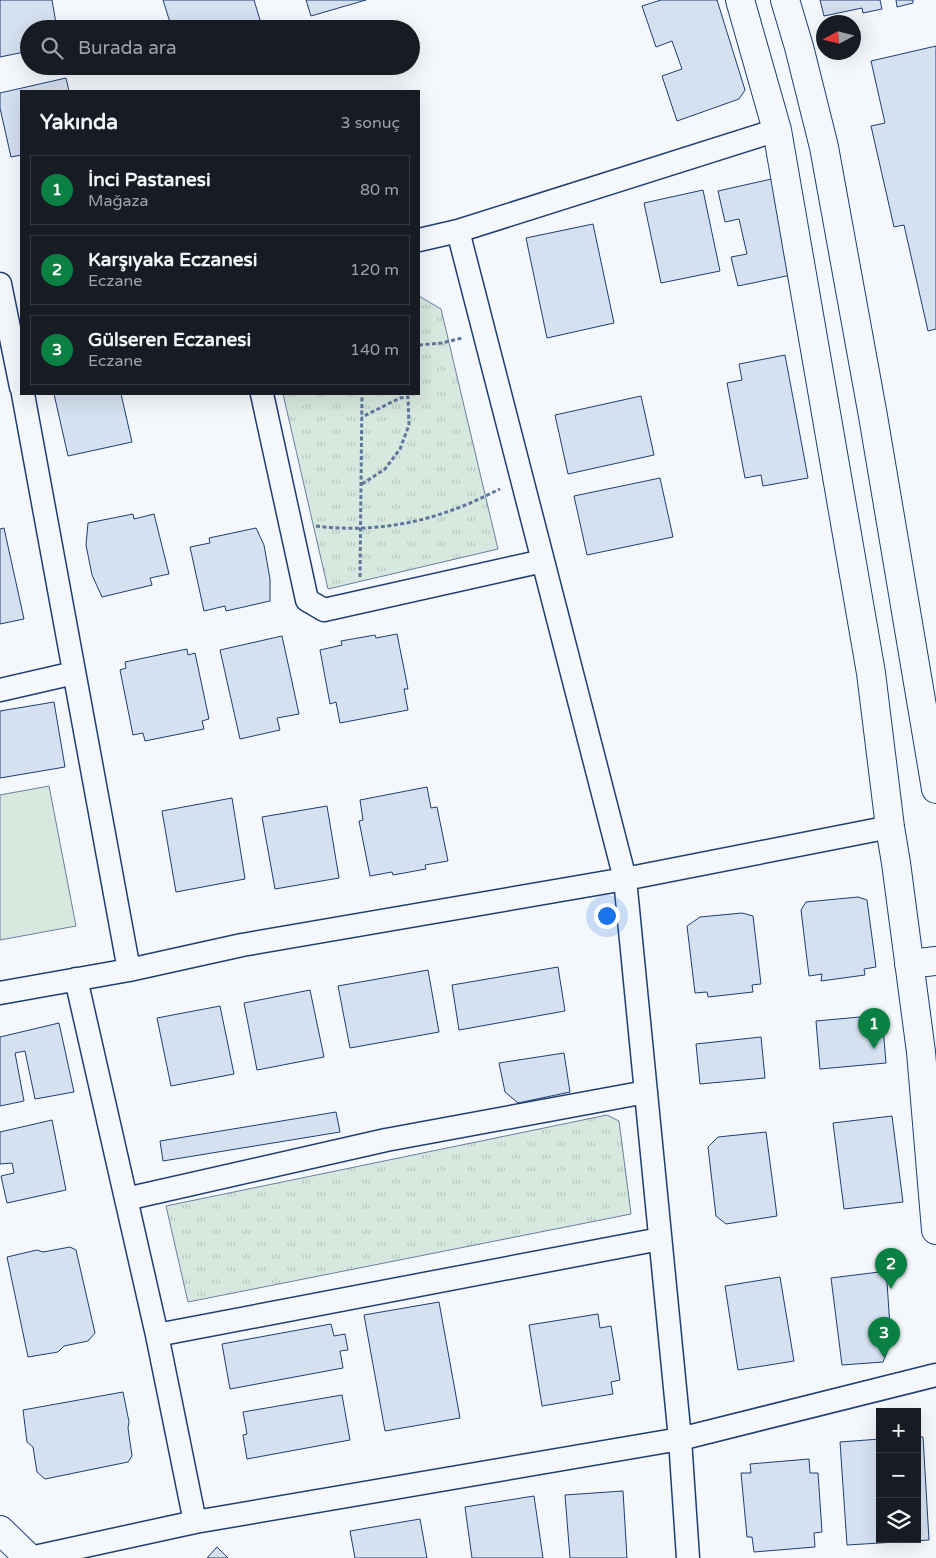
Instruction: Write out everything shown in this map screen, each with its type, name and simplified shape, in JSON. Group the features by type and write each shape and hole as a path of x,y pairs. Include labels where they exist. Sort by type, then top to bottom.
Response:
{"street":[{"path":"740,0 777,130 871,672 890,827 910,964 929,1051 936,1230"},
{"path":"785,0 824,147 873,416 936,789"},
{"path":"420,240 458,231 777,130"},
{"path":"458,231 625,879 680,1439 688,1558"},
{"path":"0,284 20,382"},
{"path":"22,395 129,970"},
{"path":"262,395 307,600 324,610 543,561"},
{"path":"0,690 74,673"},
{"path":"0,993 129,970 242,945 625,879 890,827"},
{"path":"910,964 936,961"},
{"path":"76,980 157,1335 195,1522"},
{"path":"126,1199 386,1140 646,1092"},
{"path":"157,1335 660,1239"},
{"path":"0,1530 29,1558 195,1522 680,1439 936,1375"}],"path":[{"path":"420,345 442,343 484,332"},
{"path":"360,602 362,395"},
{"path":"361,484 385,469 400,449 408,425 408,397 400,398 362,417"},
{"path":"290,522 332,528 374,528 415,521 455,509 522,479"}],"green space":[{"path":"420,297 441,309 498,549 328,589 283,395 420,395"},
{"path":"49,786 76,926 0,940 0,795"},
{"path":"607,1115 619,1121 631,1214 188,1302 166,1206"}],"building":[{"path":"0,0 52,0 55,20 20,20 20,53 0,57"},
{"path":"163,0 254,0 260,20 169,20"},
{"path":"306,0 366,0 311,16"},
{"path":"661,0 717,0 745,90 739,99 677,121 662,76 682,69 672,41 656,47 642,6"},
{"path":"820,0 880,0 882,9 863,13 862,8 824,15"},
{"path":"896,0 913,0 913,3 897,7"},
{"path":"936,46 936,329 928,331 904,225 894,227 871,126 885,123 871,61"},
{"path":"66,78 69,90 20,90 20,155 11,157 0,108 0,93"},
{"path":"776,178 796,274 738,286 731,257 747,254 739,219 725,222 718,191"},
{"path":"703,190 720,271 661,283 644,203"},
{"path":"593,224 614,323 547,338 526,238"},
{"path":"785,355 808,478 763,486 761,475 745,478 727,383 742,380 739,364"},
{"path":"54,395 121,395 132,442 68,456"},
{"path":"641,396 654,455 568,474 555,415"},
{"path":"660,478 673,537 587,555 574,496"},
{"path":"133,514 134,519 154,514 169,574 150,578 152,585 102,597 92,575 86,545 88,523"},
{"path":"4,528 24,619 0,624 0,529"},
{"path":"256,528 264,545 270,579 270,601 226,611 225,606 204,611 190,547 210,543 209,538"},
{"path":"397,634 408,689 404,689 408,710 340,723 336,702 330,704 320,650 342,645 341,641 375,635 376,638"},
{"path":"282,636 299,714 277,718 280,730 240,739 220,650"},
{"path":"187,649 188,655 195,653 209,719 202,721 204,729 145,741 143,733 133,735 120,670 126,668 125,662"},
{"path":"54,702 65,767 0,778 0,711"},
{"path":"427,787 431,808 437,807 448,861 425,865 426,869 393,875 392,872 370,876 359,821 363,820 360,800"},
{"path":"232,798 245,879 176,892 162,811"},
{"path":"327,806 339,878 275,889 262,817"},
{"path":"858,897 867,900 876,967 864,969 865,975 821,981 822,974 809,976 801,910 806,902"},
{"path":"742,913 753,916 761,984 752,985 753,992 708,997 707,992 695,993 687,926 700,917"},
{"path":"558,967 565,1011 459,1030 452,985"},
{"path":"428,970 439,1032 350,1048 338,986"},
{"path":"310,990 324,1057 257,1070 244,1003"},
{"path":"220,1006 234,1074 171,1086 157,1018"},
{"path":"882,1015 886,1063 820,1069 816,1021"},
{"path":"59,1023 74,1092 35,1099 25,1051 15,1053 24,1101 0,1106 0,1037"},
{"path":"761,1037 765,1078 700,1084 696,1044"},
{"path":"564,1053 570,1092 518,1103 505,1092 499,1063"},
{"path":"336,1112 340,1132 163,1161 160,1141"},
{"path":"892,1116 903,1202 844,1209 833,1123"},
{"path":"52,1120 66,1190 7,1203 1,1176 14,1173 12,1163 0,1164 0,1132"},
{"path":"766,1132 777,1216 726,1224 716,1216 708,1147 718,1137"},
{"path":"70,1247 76,1250 95,1333 88,1341 64,1346 58,1352 28,1357 7,1257 37,1250 43,1252"},
{"path":"879,1272 887,1282 891,1342 883,1362 842,1365 831,1278"},
{"path":"780,1277 794,1361 738,1370 725,1286"},
{"path":"439,1302 460,1418 385,1431 364,1315"},
{"path":"598,1314 600,1328 611,1326 620,1380 611,1382 613,1394 542,1406 529,1325"},
{"path":"331,1324 334,1336 345,1334 348,1350 340,1351 343,1368 230,1389 222,1344"},
{"path":"123,1392 129,1422 128,1428 132,1456 128,1462 45,1479 37,1472 33,1447 27,1442 23,1410"},
{"path":"342,1395 350,1440 247,1459 243,1435 247,1434 243,1412"},
{"path":"921,1437 923,1437 929,1540 921,1540"},
{"path":"876,1439 876,1543 880,1543 847,1545 840,1442"},
{"path":"809,1459 810,1473 818,1473 822,1532 814,1533 815,1547 754,1552 752,1537 747,1537 741,1473 751,1473 750,1464"},
{"path":"623,1491 627,1558 570,1558 565,1495"},
{"path":"534,1496 543,1558 472,1558 465,1507"},
{"path":"420,1519 427,1558 355,1558 350,1531"},
{"path":"217,1547 228,1558 207,1558"}],"place":[{"name":"İnci Pastanesi","path":"874,1049"},
{"name":"Karşıyaka Eczanesi","path":"891,1289"},
{"name":"Gülseren Eczanesi","path":"884,1358"}]}
